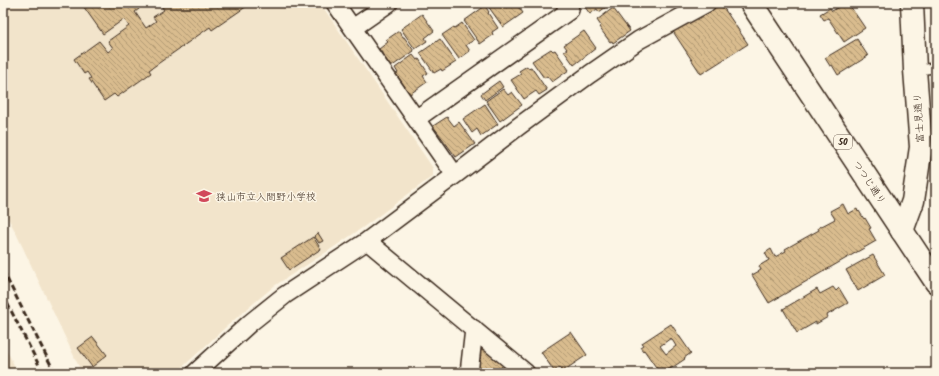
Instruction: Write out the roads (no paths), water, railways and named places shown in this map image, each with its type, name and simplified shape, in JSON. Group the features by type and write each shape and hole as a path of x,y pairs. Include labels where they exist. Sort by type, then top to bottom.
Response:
{"main road":[{"name":"つつじ通り","path":"751,3 936,282"},
{"name":"富士見通り","path":"902,230 913,201 917,176 926,69 912,3"}],"street":[{"path":"335,3 455,175"},
{"path":"352,28 389,3"},
{"path":"416,119 570,10 565,3"},
{"path":"195,373 250,323 285,295 367,241 590,74 639,40 707,3"},
{"path":"367,241 526,373"},
{"path":"469,373 474,329"}],"railway":[{"path":"3,271 55,373"},
{"path":"3,295 43,373"}],"place":[{"name":"狭山市立入間野小学校","path":"204,196"}]}
